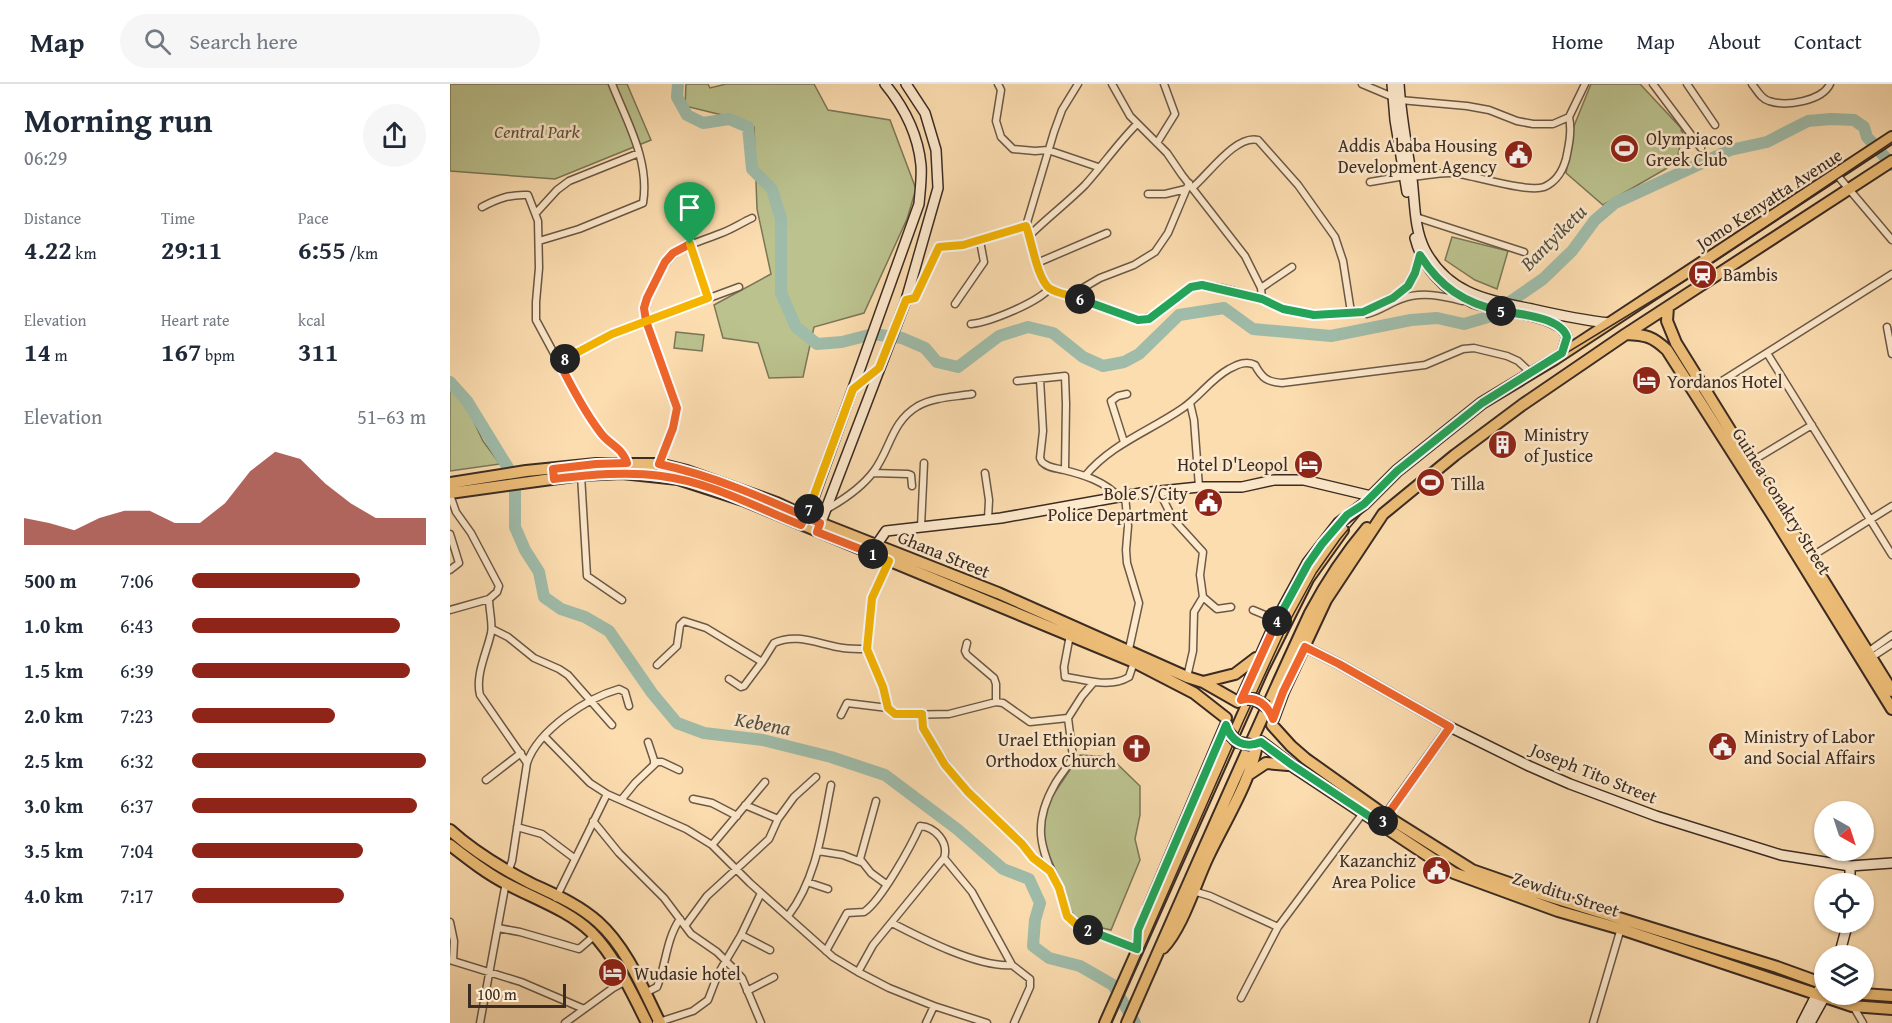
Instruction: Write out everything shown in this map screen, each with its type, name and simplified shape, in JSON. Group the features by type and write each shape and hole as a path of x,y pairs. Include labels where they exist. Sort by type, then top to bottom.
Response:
{"main road":[{"path":"803,521 813,500 919,204 921,166 913,130 899,102 885,84"},
{"path":"819,527 906,300 938,188 936,150 925,113 906,84"},
{"path":"1392,84 1420,238 1439,270 1453,284 1476,300"},
{"path":"1396,99 1399,84"},
{"name":"Jomo Kenyatta Avenue","path":"1106,1019 1308,579 1367,500 1405,465 1482,403 1609,323 1892,137"},
{"name":"Jomo Kenyatta Avenue","path":"1273,722 1283,692 1326,600 1383,514 1506,416 1626,334 1892,161"},
{"path":"1408,177 1414,231 1420,255 1443,283 1476,300 1493,305 1531,313 1609,323"},
{"name":"Guinea Conakry Street","path":"1668,307 1666,321 1672,346 1866,657 1892,691"},
{"path":"1531,313 1562,328 1567,337 1562,353"},
{"name":"Guinea Conakry Street","path":"1626,334 1646,335 1672,346 1706,392 1716,417 1749,463 1809,558 1818,581"},
{"path":"853,389 879,368"},
{"path":"838,431 846,454"},
{"name":"Ghana Street","path":"450,483 530,483 553,474 596,464 659,464 687,471 803,521 877,544 998,593 1242,700"},
{"name":"Ghana Street","path":"450,494 526,471 581,475 637,474 678,479 775,508"},
{"path":"877,544 886,531 988,519 1122,496 1199,487 1229,488 1267,481 1291,480 1331,486 1367,500"},
{"path":"1138,947 1138,930 1227,725 1229,712 1242,700 1277,620 1322,544 1347,515 1367,500"},
{"path":"1127,1023 1191,872 1310,613 1347,553 1367,528 1383,514"},
{"name":"Ghana Street","path":"819,527 889,561 1134,662 1194,693 1227,725"},
{"name":"Joseph Tito Street","path":"1305,647 1450,727 1570,784 1682,825 1781,855 1850,866 1892,863"},
{"path":"1203,682 1235,674 1261,654"},
{"name":"Guinea Conakry Street","path":"1866,657 1892,709"},
{"path":"1159,952 1176,931 1192,891 1247,776 1257,744 1270,732 1273,722 1268,707 1254,699 1242,700"},
{"name":"Zewditu Street","path":"1273,722 1296,751 1366,808 1472,870 1814,992"},
{"path":"1227,725 1237,742 1257,744"},
{"path":"1383,820 1450,727"},
{"name":"Zewditu Street","path":"1257,744 1366,808"},
{"path":"1247,776 1266,763 1292,765"},
{"path":"450,830 484,857 508,872 557,895 597,921 623,952 658,1022"},
{"path":"450,845 506,884 576,920 594,936 612,957 647,1023"},
{"path":"1850,866 1850,873"},
{"name":"Zewditu Street","path":"1622,924 1814,979"},
{"path":"1874,995 1892,996"},
{"path":"1802,1023 1816,1005"},
{"path":"1810,1023 1818,1005"},
{"name":"Zewditu Street","path":"1852,1005 1892,1009"}],"street":[{"path":"539,242 643,203 645,183 643,162 612,84"},
{"path":"998,84 1001,90 996,121 1001,137 1013,149 1035,152 1048,150 1098,167"},
{"path":"1078,84 1062,110 1026,226 1041,277 1050,288 1138,320 1149,319 1191,287 1196,286 1209,286 1262,299 1283,309 1314,315 1351,312 1367,314 1403,298 1416,295 1476,300"},
{"path":"1112,84 1120,101 1137,124 1167,153 1189,187 1245,256 1262,288 1262,299"},
{"path":"1157,144 1175,114 1164,84"},
{"path":"1362,84 1396,99 1489,110 1517,121 1533,124 1553,124 1569,117"},
{"path":"1370,182 1451,173 1538,188 1545,186 1558,176 1565,162 1570,135 1569,117 1585,84"},
{"path":"1653,84 1701,148"},
{"path":"1686,84 1715,125"},
{"path":"1752,84 1769,102 1800,101 1816,97 1823,94 1830,84"},
{"path":"1029,236 1050,215 1068,202 1137,124"},
{"path":"1071,295 1100,278 1134,265 1155,252 1168,233 1189,187 1236,145 1248,140 1258,140 1298,185 1335,237 1343,261 1351,312"},
{"path":"536,213 569,182 639,153"},
{"path":"1837,175 1892,240"},
{"path":"1148,194 1165,194 1189,187"},
{"path":"482,207 499,198 528,195 538,222 536,320 599,431 623,453 627,463"},
{"path":"659,464 673,428 677,408 646,321 644,308 647,298 665,262 673,253 690,244 733,229 752,218"},
{"path":"1416,218 1524,252"},
{"path":"906,300 915,298 939,247 980,241 1026,226"},
{"path":"1037,263 1107,233"},
{"path":"955,304 984,262 980,241"},
{"path":"690,244 708,298"},
{"path":"1363,312 1393,298 1408,286 1415,273 1420,255"},
{"path":"1262,288 1292,267"},
{"path":"1706,392 1892,274"},
{"path":"559,362 612,334 740,287"},
{"path":"971,324 990,320 1034,300 1050,288"},
{"path":"1887,327 1892,354"},
{"path":"1085,476 1102,458 1124,442 1145,433 1190,403 1212,380 1244,363 1255,365 1261,377 1268,381 1282,383 1425,365 1463,349 1474,348 1507,356 1518,361 1531,373"},
{"path":"1767,353 1892,555"},
{"path":"1017,381 1065,376 1065,470"},
{"path":"1040,379 1043,431 1040,458 1046,466 1085,476 1122,496 1128,526 1127,563 1139,603 1129,650"},
{"path":"827,509 873,473 897,425 911,411 928,401 972,394"},
{"path":"1124,442 1111,400 1127,394"},
{"path":"1190,403 1194,420 1199,487"},
{"path":"1749,463 1812,425"},
{"path":"921,526 924,463"},
{"path":"873,473 908,474 911,475 912,486"},
{"path":"985,473 989,500 988,519"},
{"path":"581,475 587,576 622,600"},
{"path":"1159,491 1173,519 1203,552 1200,575 1203,597 1194,612 1193,651 1187,677"},
{"path":"450,494 456,512 471,533 499,586 497,592 489,599 450,610"},
{"path":"1809,558 1892,506"},
{"path":"450,534 459,563 450,570"},
{"path":"888,708 883,687 867,649 872,598 889,561"},
{"path":"1203,597 1218,609 1231,607"},
{"path":"489,599 492,629 479,689 488,709 527,763"},
{"path":"1253,610 1277,620"},
{"path":"657,665 677,646 680,625 684,621 706,628 762,662"},
{"path":"492,629 534,658 568,675 612,725"},
{"path":"1070,635 1064,667 1065,677 1086,679 1093,683 1127,679 1134,662"},
{"path":"1866,657 1892,635"},
{"path":"729,679 741,687 744,686 774,643 790,639 808,639 845,649 867,649"},
{"path":"967,643 965,651 967,655 994,678 996,702"},
{"path":"1866,657 1892,644"},
{"path":"1093,683 1068,718 1073,757 1047,799 1040,824 1042,848 1059,888 1067,916 1079,927 1138,947"},
{"path":"480,1023 527,763 532,750 544,736 590,700 603,693 619,689 625,692 629,706"},
{"path":"841,715 847,703 888,708 895,714 922,714 963,712 1003,702 1030,722 1068,718"},
{"path":"922,714 923,728 956,779 1022,844 1033,858 1050,871"},
{"path":"544,736 584,778 607,794 686,829 712,845 826,951 858,972 889,988 934,1006 987,1023"},
{"path":"648,742 654,764"},
{"path":"486,780 521,753"},
{"path":"622,799 654,764 662,762 679,770"},
{"path":"685,926 707,896 769,840 778,819 794,796 816,777"},
{"path":"712,845 765,782"},
{"path":"788,916 807,882 818,851 831,784"},
{"path":"552,906 607,794"},
{"path":"693,799 712,803 736,816"},
{"path":"861,862 860,854 876,801"},
{"path":"745,805 778,819"},
{"path":"1241,998 1278,927 1366,808"},
{"path":"593,821 619,853 664,898 691,934 717,952 742,978 761,1023"},
{"path":"826,951 847,913 864,912 869,909 909,850 920,826 929,827 942,840 946,852 944,858 873,945 858,972"},
{"path":"517,827 542,834 574,858"},
{"path":"818,851 843,855 861,862 886,884"},
{"path":"944,858 972,892 1012,965 1030,979 1031,982 1014,1023"},
{"path":"807,882 828,889"},
{"path":"1192,891 1210,896 1278,927"},
{"path":"658,1022 693,1011 708,1000 718,974 741,935 761,892"},
{"path":"645,993 657,987 674,928 680,919"},
{"path":"450,922 454,941 452,961 537,988 584,1009"},
{"path":"892,923 987,963 1012,965"},
{"path":"1593,1023 1622,924"},
{"path":"498,928 579,949 594,936"},
{"path":"741,935 770,950"},
{"path":"566,1023 635,976"},
{"path":"747,991 774,977"},
{"path":"1852,1005 1863,1023"},
{"path":"926,1023 934,1006"}],"green space":[{"name":"Central Park","path":"450,84 627,84 651,140 555,179 450,171"},
{"path":"686,84 708,84 710,88 726,84 814,84 828,110 890,120 916,189 907,219 864,313 814,327 803,377 769,378 758,343 723,338 714,305 771,274 757,209 754,127 726,116 685,106"},
{"name":"Olympiacos Greek Club","path":"1591,84 1640,84 1682,129 1683,133 1676,163 1603,205 1566,173 1574,126"},
{"path":"1452,237 1508,251 1497,289 1475,280 1445,260"},
{"path":"676,332 704,335 702,351 674,348"},
{"path":"450,387 465,403 483,441 500,464 450,471"},
{"path":"1080,755 1110,757 1140,786 1140,815 1135,839 1140,860 1111,930 1081,923 1071,913 1065,890 1045,847 1042,826 1049,801"}],"waterway":[{"name":"Bantyiketu","path":"678,84 677,97 687,115 703,123 729,119 748,127 752,169 772,189 781,219 781,293 796,327 817,344 842,342 873,334 902,338 925,348 937,362 958,367 999,336 1028,327 1053,333 1083,357 1103,366 1124,362 1139,354 1179,315 1224,308 1253,329 1331,336 1411,320 1437,318 1464,324 1488,317 1543,279 1572,251 1595,220 1615,203 1730,150 1767,142 1808,121 1854,120 1864,127 1867,137 1892,165"},
{"name":"Kebena","path":"450,382 467,401 515,479 515,527 525,550 539,572 544,597 561,609 585,617 609,631 652,693 677,723 704,733 763,740 831,757 885,775 957,829 1003,869 1029,879 1040,903 1035,920 1033,946 1049,958 1080,966 1113,985 1135,1023"}],"tram line":[{"path":"1111,1023 1288,624 1316,573 1365,509 1401,470 1483,404 1701,271 1892,142"}],"place":[{"name":"Olympiacos Greek Club","path":"1625,148"},
{"name":"Addis Ababa Housing Development Agency","path":"1518,155"},
{"name":"Bambis","path":"1702,274"},
{"name":"Yordanos Hotel","path":"1646,381"},
{"name":"Ministry of Justice","path":"1503,444"},
{"name":"Hotel D'Leopol","path":"1309,464"},
{"name":"Tilla","path":"1430,483"},
{"name":"Bole S/City Police Department","path":"1209,503"},
{"name":"Ministry of Labor and Social Affairs","path":"1723,746"},
{"name":"Urael Ethiopian Orthodox Church","path":"1137,749"},
{"name":"Kazanchiz Area Police","path":"1437,870"},
{"name":"Wudasie hotel","path":"613,973"}],"route":[{"path":"690,244 673,253 665,262 644,308 646,321 677,408 673,428 659,464 687,471 777,503 806,516 820,523 817,532 889,561 872,598 867,649 883,687 888,708 895,714 922,714 923,728 945,765 968,792 1022,844 1033,858 1050,871 1059,888 1067,916 1073,922 1079,927 1137,949 1138,930 1226,725 1228,732 1237,742 1244,745 1261,742 1381,824 1450,727 1305,647 1283,692 1273,719 1268,707 1262,702 1254,699 1241,700 1291,593 1308,564 1340,523 1347,515 1364,504 1397,471 1482,403 1562,353 1567,337 1562,328 1538,318 1492,309 1468,301 1443,283 1420,255 1415,273 1408,286 1393,298 1363,312 1314,315 1283,309 1262,299 1202,285 1191,287 1149,319 1138,320 1050,288 1041,277 1026,226 963,245 939,247 915,298 906,300 879,368 853,389 813,500 806,516 801,525 743,500 678,479 637,474 581,475 554,479 553,469 627,463 623,453 599,431 559,362 612,334 638,323 646,321 694,302 708,298 690,244"}]}
